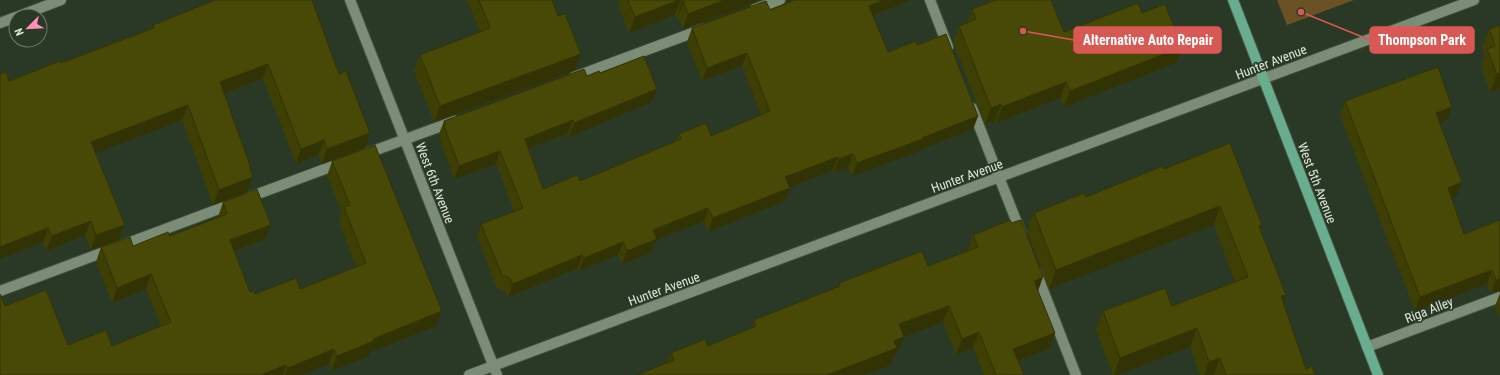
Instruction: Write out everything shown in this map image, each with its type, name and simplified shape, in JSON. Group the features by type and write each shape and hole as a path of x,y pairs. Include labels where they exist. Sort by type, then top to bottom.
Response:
{"main road":[{"name":"West 5th Avenue","path":"1233,0 1378,375"}],"street":[{"path":"39,8 59,0"},
{"name":"West 6th Avenue","path":"350,0 495,371"},
{"path":"742,14 780,0"},
{"path":"930,0 952,59"},
{"name":"Hunter Avenue","path":"469,375 495,371 999,178 1474,0"},
{"path":"563,81 712,25"},
{"path":"969,101 1025,242"},
{"path":"0,291 466,117"},
{"path":"1033,264 1076,375"},
{"name":"Riga Alley","path":"1367,347 1500,297"}],"shaded area":[{"path":"1277,0 1354,0 1287,25"}],"building":[{"path":"215,0 312,0 339,74 346,71 370,133 327,149 324,140 301,149 268,64 220,82 253,177 219,190 188,105 91,142 125,225 96,235 91,221 52,236 48,228 0,247 0,74 6,72 9,81 60,61 61,63 154,28 153,25"},
{"path":"479,0 552,0 558,16 565,14 581,54 440,106 420,55 490,28"},
{"path":"628,0 679,0 635,17"},
{"path":"682,0 725,0 688,14"},
{"path":"794,0 884,0 869,6 888,52 916,41 917,45 946,34 978,116 922,138 923,139 857,163 853,154 839,159 838,157 785,177 790,188 713,218 708,208 653,230 657,239 627,251 623,242 584,258 582,255 513,284 510,278 502,275 481,224 523,208 500,151 459,166 444,126 446,125 444,121 584,69 587,76 599,71 600,73 644,56 657,89 574,123 573,120 525,139 543,189 577,175 580,181 681,139 679,134 706,123 711,136 770,111 747,53 707,68 692,28 766,1 770,10"},
{"path":"996,0 1051,0 1064,32 1138,3 1142,13 1165,4 1182,47 1070,91 1066,82 1002,107 1001,104 991,108 959,26 976,19 972,9"},
{"path":"1500,25 1500,73 1497,74 1487,49 1495,46 1489,29"},
{"path":"1438,67 1452,107 1436,113 1462,182 1448,188 1464,234 1500,220 1500,279 1496,280 1492,270 1420,297 1345,101"},
{"path":"1230,143 1262,225 1259,226 1286,295 1281,296 1306,369 1312,366 1315,375 1226,375 1220,358 1209,362 1197,328 1120,358 1103,311 1165,288 1172,306 1248,277 1220,206 1056,270 1034,213 1084,193 1086,197 1163,166 1164,169"},
{"path":"375,145 442,311 373,339 374,341 337,356 334,349 288,368 286,365 261,375 0,375 0,294 5,306 46,290 68,345 106,330 112,346 171,322 151,274 117,288 101,247 130,237 133,246 168,232 170,236 227,214 223,202 257,189 271,225 230,240 250,292 254,291 255,294 296,278 300,289 366,263 344,207 350,205 332,161"},
{"path":"1010,220 1011,223 1021,220 1043,277 1034,281 1055,333 1013,349 1024,375 996,375 979,332 962,339 949,306 899,324 904,337 894,341 897,348 827,375 637,375 674,360 671,353 705,339 708,346 756,326 754,320 840,286 839,283 922,251 928,266 978,247 973,235"}],"place":[{"name":"Thompson Park","path":"1301,12"},
{"name":"Alternative Auto Repair","path":"1023,31"}]}
